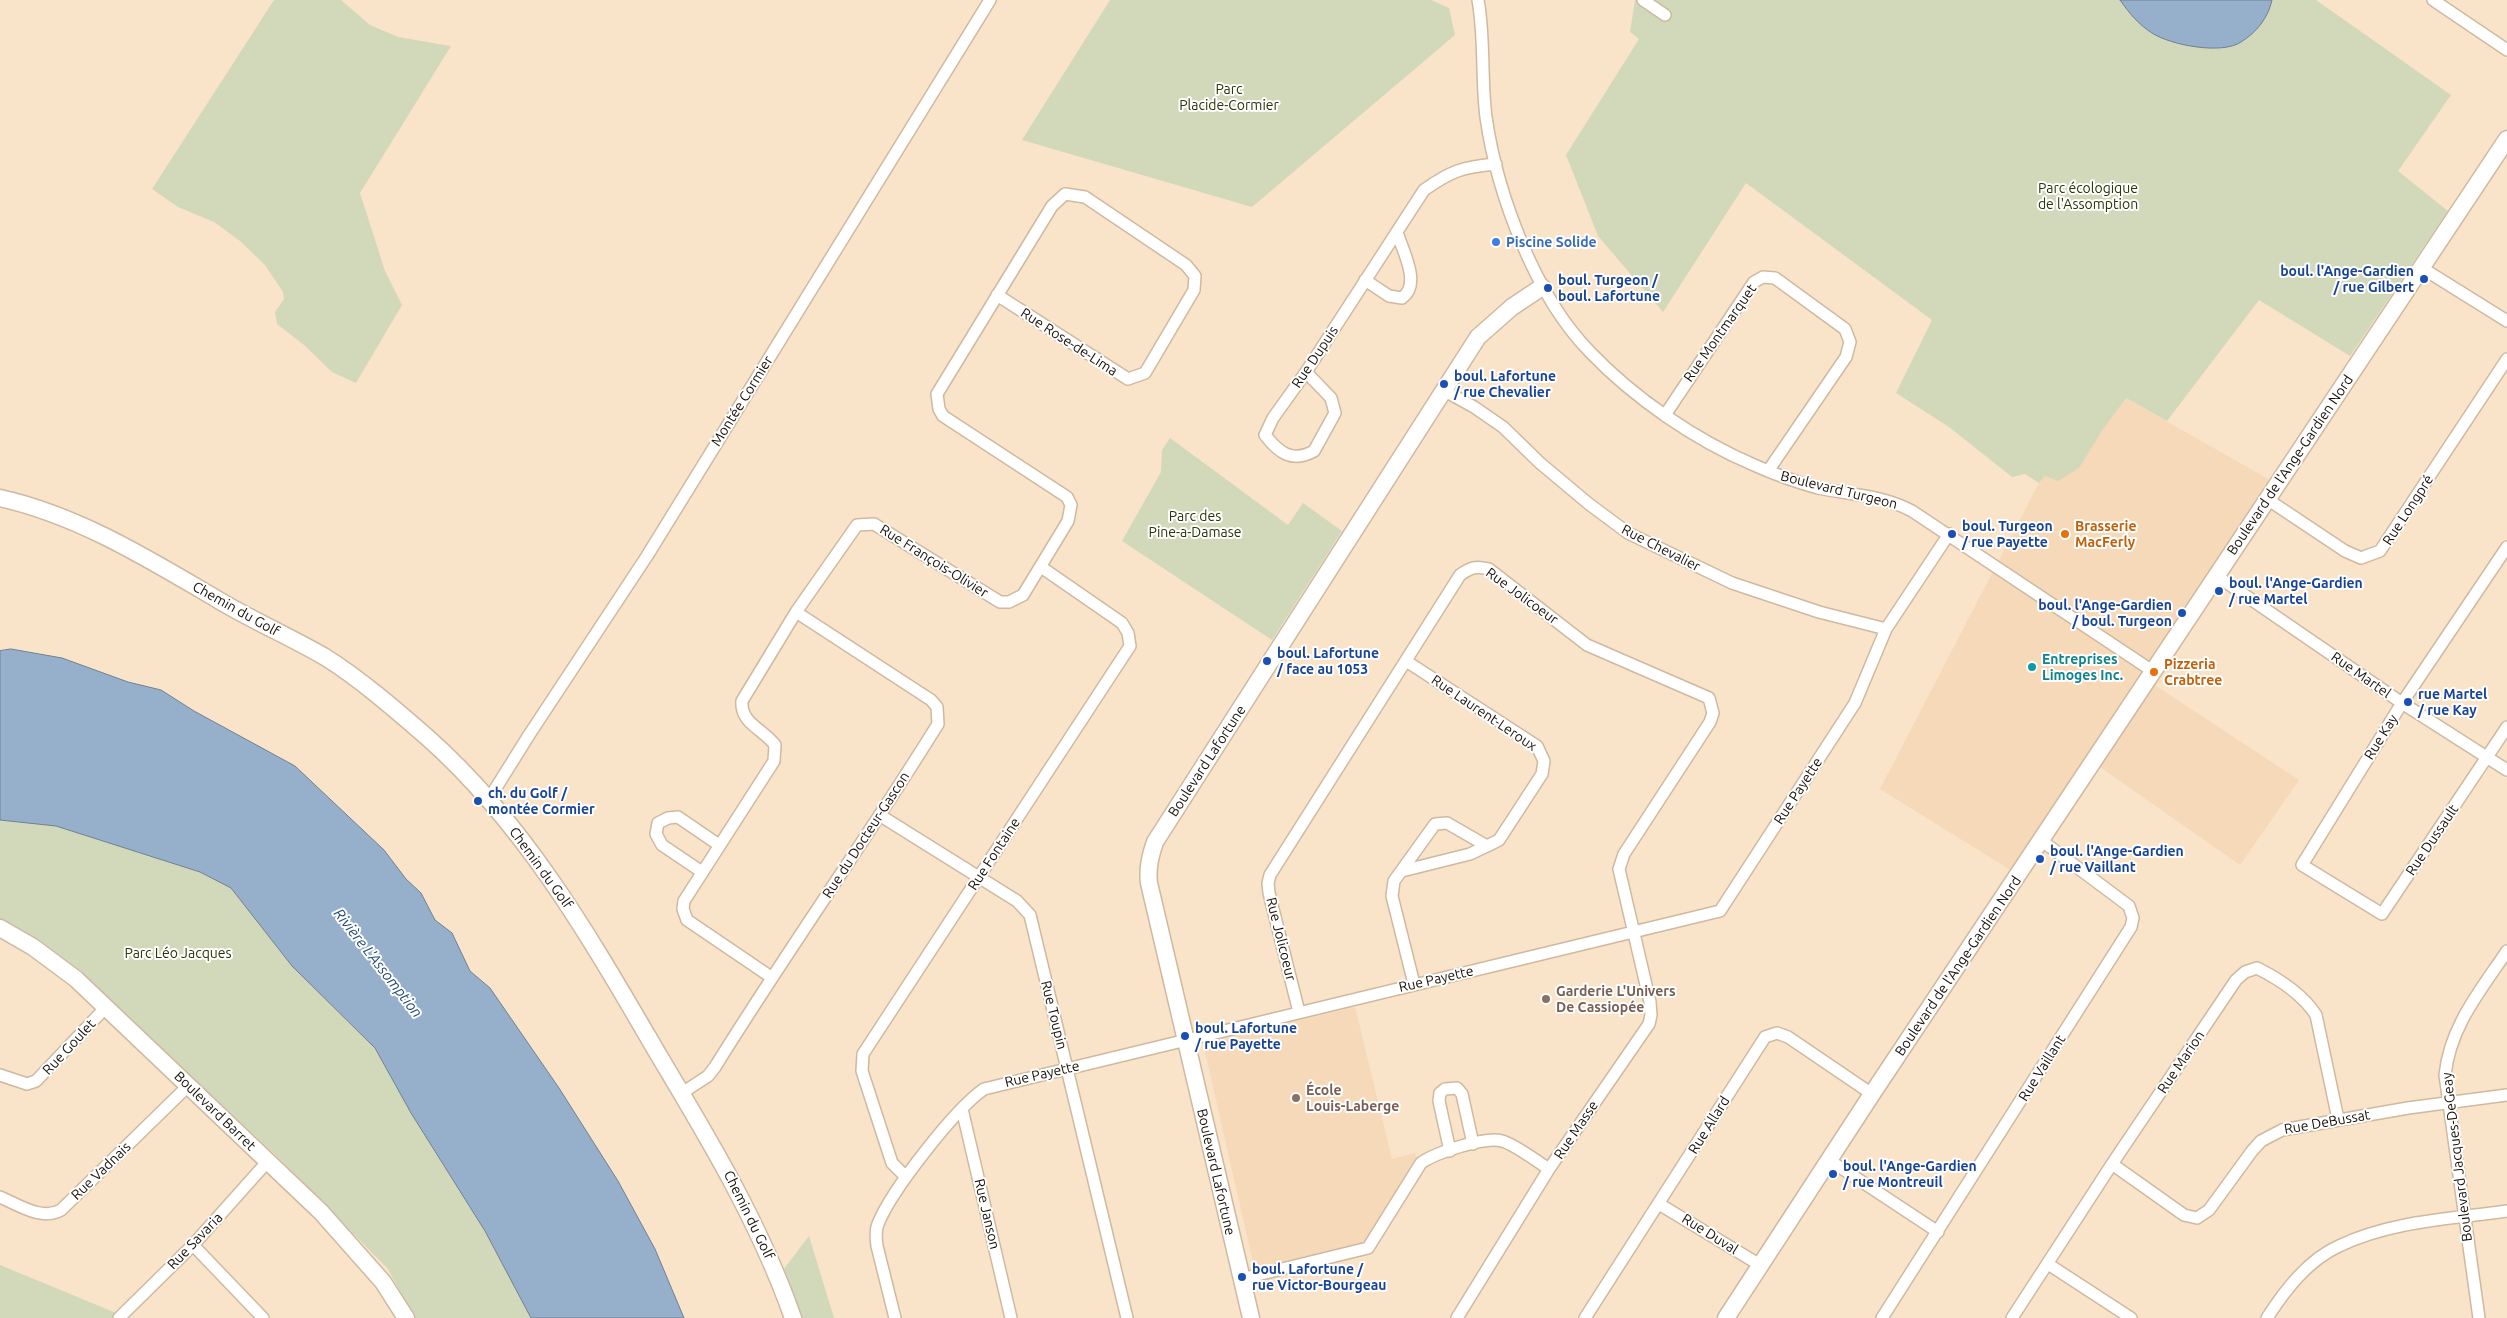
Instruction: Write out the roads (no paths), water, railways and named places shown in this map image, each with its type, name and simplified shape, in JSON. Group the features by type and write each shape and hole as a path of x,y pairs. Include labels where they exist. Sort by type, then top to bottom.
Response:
{"street":[{"name":"Montée Cormier","path":"489,800 529,735 647,556 990,0"},
{"name":"Boulevard Turgeon","path":"1478,0 1486,116 1504,197 1542,287 1589,352 1620,380 1665,415 1734,456 1768,471 1818,488 1894,501 1949,534 2154,672"},
{"path":"1643,0 1665,15"},
{"path":"2433,0 2507,50"},
{"name":"Boulevard de l'Ange-Gardien Nord","path":"1726,1318 1872,1094 2507,139"},
{"name":"Rue Dupuis","path":"1306,372 1331,398 1335,405 1335,413 1314,452 1295,458 1283,454 1265,435 1272,418 1306,372 1424,190 1445,175 1466,167 1496,164"},
{"name":"Rue François-Olivier","path":"771,977 687,920 683,909 684,901 774,761 775,745 745,719 741,711 742,701 796,612 857,525 865,523 874,524 1000,602 1009,602 1023,595 1041,567 1068,521 1071,505 1067,497 943,416 939,409 938,394 996,295 1052,206 1064,194"},
{"name":"Rue Rose-de-Lima","path":"996,295 1128,379 1145,373 1194,290 1195,276 1186,265 1085,197 1064,194"},
{"path":"1365,280 1389,296 1402,298 1409,293 1412,284 1410,273 1397,232"},
{"path":"2422,268 2507,321"},
{"name":"Rue Montmarquet","path":"1665,415 1754,282 1764,277 1775,278 1845,329 1850,342 1846,357 1768,471"},
{"name":"Boulevard Lafortune","path":"1251,1318 1149,883 1149,864 1155,842 1478,337 1512,307 1542,287"},
{"name":"Rue Longpré","path":"2268,499 2345,552 2361,558 2380,551 2507,359"},
{"name":"Rue Chevalier","path":"1445,391 1474,406 1503,427 1540,463 1589,504 1628,533 1732,583 1819,612 1886,629"},
{"name":"Chemin du Golf","path":"0,498 51,514 113,541 237,611 326,658 429,739 489,800 524,842 566,902 682,1093 751,1216 769,1253 793,1318"},
{"name":"Rue Payette","path":"894,1318 876,1236 878,1224 906,1176 962,1109 984,1089 1414,984 1634,934 1720,911 1855,704 1886,629 1949,534"},
{"name":"Rue Kay","path":"2342,889 2302,865 2402,703 2507,547"},
{"name":"Rue Jolicoeur","path":"1299,1012 1270,893 1268,883 1270,875 1460,575 1469,568 1477,566 1489,569 1587,645 1708,698 1713,712 1710,722 1620,862 1619,869 1634,934"},
{"name":"Rue Fontaine","path":"906,1176 892,1163 862,1071 863,1054 1130,646 1128,633 1122,623 1041,567"},
{"name":"Rue Martel","path":"2217,576 2402,703 2507,770"},
{"name":"Rue du Docteur-Gascon","path":"682,1093 708,1076 715,1067 771,977 881,816 938,724 937,707 931,700 796,612"},
{"name":"Rue Laurent-Leroux","path":"1402,871 1470,854 1499,840 1542,774 1544,761 1543,754 1537,746 1406,661"},
{"name":"Rue Dussault","path":"2342,889 2382,914 2507,727"},
{"name":"Rue Toupin","path":"881,816 1017,901 1030,916 1128,1318"},
{"path":"702,872 662,844 656,834 658,823 668,818 678,817 719,845"},
{"path":"1414,984 1392,896 1394,881 1432,827 1443,822 1488,846"},
{"name":"Rue Vaillant","path":"1882,1318 2131,927 2133,918 2129,906 2042,841"},
{"name":"Boulevard Barret","path":"0,928 54,962 107,1006 188,1086 322,1212 383,1282 406,1318"},
{"name":"Rue Masse","path":"1457,1318 1549,1169 1648,1024 1652,1015 1650,1002 1634,934"},
{"name":"Boulevard Jacques-DeGeay","path":"2479,1318 2463,1218 2445,1075 2452,1039 2461,1019 2507,952"},
{"name":"Rue Marion","path":"2012,1318 2112,1164 2236,980 2245,972 2257,968 2270,974 2308,1003 2316,1015 2338,1119"},
{"name":"Rue Goulet","path":"0,1075 27,1084 36,1081 107,1006"},
{"name":"Rue Allard","path":"1585,1318 1765,1038 1777,1033 1788,1037 1872,1094"},
{"name":"Rue Vadnais","path":"0,1197 41,1214 54,1214 62,1210 188,1086"},
{"path":"1450,1151 1439,1101 1440,1093 1445,1089 1457,1088 1462,1094 1473,1144"},
{"name":"Rue DeBussat","path":"2112,1164 2184,1215 2197,1218 2209,1210 2261,1141 2282,1130 2338,1119 2507,1095"},
{"name":"Rue Janson","path":"962,1109 1011,1318"},
{"path":"1241,1279 1368,1248 1421,1163 1432,1155 1489,1140 1503,1141 1549,1169"},
{"path":"1829,1160 1938,1232"},
{"name":"Rue Savaria","path":"119,1318 194,1245 268,1161"},
{"name":"Rue Duval","path":"1660,1204 1760,1265"},
{"path":"2267,1318 2293,1282 2312,1264 2338,1246 2395,1227 2507,1211"},
{"path":"194,1245 263,1318"},
{"path":"2048,1264 2131,1318"}],"water":[{"path":"2120,0 2272,0 2265,19 2247,38 2232,46 2209,48 2183,45 2152,33 2134,18"},
{"name":"Rivière L'Assomption","path":"11,649 62,658 128,682 161,690 194,711 295,766 384,850 406,879 421,893 435,920 452,933 470,971 490,988 559,1088 618,1181 655,1249 684,1318 531,1318 485,1231 411,1113 375,1048 292,966 231,888 200,872 56,826 0,820 0,651"}],"place":[{"name":"Piscine Solide","path":"1496,242"},
{"name":"boul. l'Ange-Gardien / rue Gilbert","path":"2424,279"},
{"name":"boul. Turgeon / boul. Lafortune","path":"1548,288"},
{"name":"boul. Lafortune / rue Chevalier","path":"1444,384"},
{"name":"boul. Turgeon / rue Payette","path":"1952,534"},
{"name":"Brasserie MacFerly","path":"2065,534"},
{"name":"boul. l'Ange-Gardien / rue Martel","path":"2219,591"},
{"name":"boul. l'Ange-Gardien / boul. Turgeon","path":"2182,613"},
{"name":"boul. Lafortune / face au 1053","path":"1267,661"},
{"name":"Entreprises Limoges Inc.","path":"2032,667"},
{"name":"Pizzeria Crabtree","path":"2154,672"},
{"name":"rue Martel / rue Kay","path":"2408,702"},
{"name":"ch. du Golf / montée Cormier","path":"478,801"},
{"name":"boul. l'Ange-Gardien / rue Vaillant","path":"2040,859"},
{"name":"Garderie L'Univers De Cassiopée","path":"1546,999"},
{"name":"boul. Lafortune / rue Payette","path":"1185,1036"},
{"name":"École Louis-Laberge","path":"1296,1098"},
{"name":"boul. l'Ange-Gardien / rue Montreuil","path":"1833,1174"},
{"name":"boul. Lafortune / rue Victor-Bourgeau","path":"1242,1277"}],"park label":[{"name":"Parc Placide-Cormier","path":"1229,98"},
{"name":"Parc écologique de l'Assomption","path":"2088,196"},
{"name":"Parc des Pine-a-Damase","path":"1195,524"},
{"name":"Parc Léo Jacques","path":"178,953"}]}
